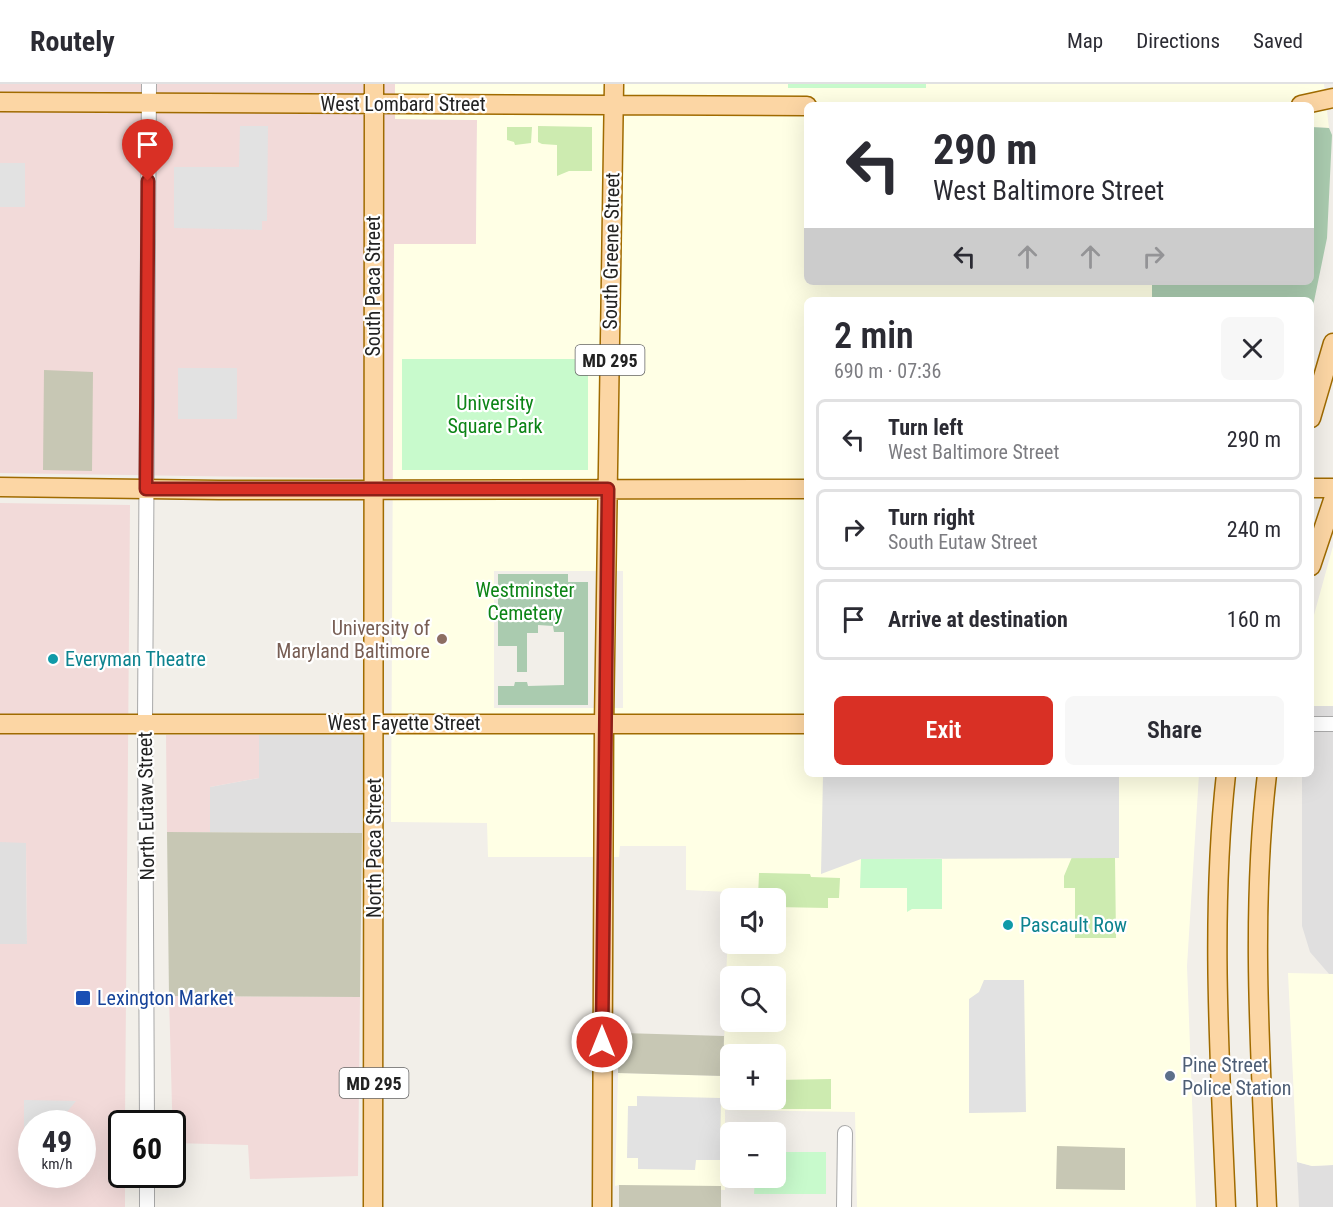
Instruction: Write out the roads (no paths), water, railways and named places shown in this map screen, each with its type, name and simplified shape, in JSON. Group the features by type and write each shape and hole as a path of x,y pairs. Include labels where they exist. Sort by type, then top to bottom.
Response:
{"main road":[{"name":"South Paca Street","path":"373,489 374,84"},
{"name":"South Greene Street","path":"608,489 614,84"},
{"name":"West Lombard Street","path":"0,102 149,93 374,104 804,106"},
{"path":"1314,102 1333,98"},
{"path":"1314,408 1333,344"},
{"path":"0,487 804,489"},
{"path":"1314,488 1333,488"},
{"name":"North Paca Street","path":"373,489 373,1207"},
{"name":"MD 295","path":"602,1207 604,724 608,489"},
{"path":"1314,557 1333,500"},
{"name":"West Fayette Street","path":"0,724 804,724"},
{"path":"1226,777 1219,856 1217,950 1226,1207"},
{"path":"1267,1207 1259,1014 1258,901 1268,777"}],"street":[{"name":"North Eutaw Street","path":"147,1110 145,724 149,93"},
{"path":"1314,724 1333,724"},
{"path":"844,1133 844,1207"},
{"path":"147,1188 147,1207"}],"place":[{"name":"University of Maryland Baltimore","path":"442,639"},
{"name":"Everyman Theatre","path":"53,659"},
{"name":"Pascault Row","path":"1008,925"},
{"name":"Lexington Market","path":"83,998"},
{"name":"Pine Street Police Station","path":"1170,1076"}],"park label":[{"name":"University Square Park","path":"495,414"},
{"name":"Westminster Cemetery","path":"525,602"}]}
